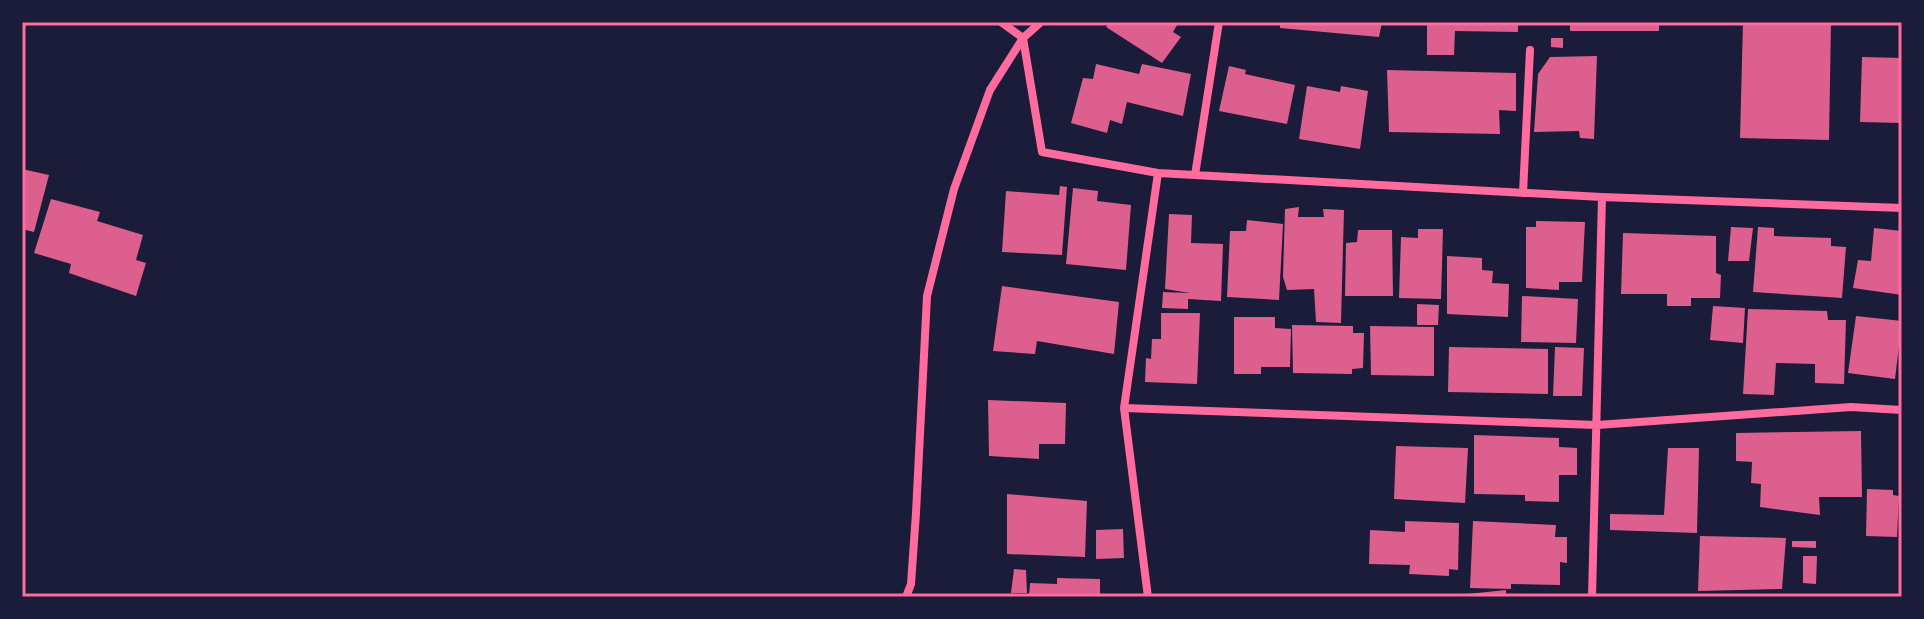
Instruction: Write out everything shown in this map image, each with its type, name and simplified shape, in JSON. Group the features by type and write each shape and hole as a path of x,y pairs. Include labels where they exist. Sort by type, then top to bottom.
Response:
{"street":[{"path":"1001,22 1023,38 1042,152 1158,173 1602,197 1902,208"},
{"path":"906,597 911,584 927,296 954,189 990,90 1023,38 1041,22"},
{"path":"1195,175 1219,22"},
{"path":"1523,193 1530,50"},
{"path":"1148,597 1124,408 1158,173"},
{"path":"1592,597 1602,197"},
{"path":"1124,408 1597,425 1851,407 1902,410"}],"building":[{"path":"1110,22 1179,22 1173,32 1181,37 1162,63 1106,27"},
{"path":"1280,22 1382,22 1379,37 1280,28"},
{"path":"1427,22 1518,22 1518,32 1455,31 1454,55 1427,55"},
{"path":"1570,22 1659,22 1659,31 1570,31"},
{"path":"1743,22 1831,22 1829,140 1740,138"},
{"path":"1551,38 1563,38 1563,48 1551,47"},
{"path":"1597,56 1594,139 1580,138 1579,131 1534,132 1538,74 1550,57"},
{"path":"1862,57 1902,58 1902,123 1860,122"},
{"path":"1096,64 1139,74 1142,64 1191,74 1183,116 1127,102 1122,124 1110,120 1107,133 1071,123 1083,78 1093,79"},
{"path":"1229,66 1246,70 1245,74 1295,85 1287,124 1219,111"},
{"path":"1387,70 1516,73 1516,111 1499,110 1500,134 1389,132"},
{"path":"1307,86 1340,92 1341,86 1368,91 1360,149 1299,139"},
{"path":"22,169 49,175 34,232 22,229"},
{"path":"1060,186 1067,187 1062,255 1002,252 1006,191 1059,195"},
{"path":"1073,188 1098,191 1097,201 1131,205 1126,270 1066,264"},
{"path":"51,199 100,212 97,221 143,235 136,260 146,263 136,296 69,273 71,264 34,253"},
{"path":"1299,207 1298,217 1324,217 1323,209 1344,210 1341,323 1316,322 1314,289 1287,290 1283,277 1285,209"},
{"path":"1169,214 1192,215 1191,243 1223,244 1221,301 1188,299 1188,309 1162,308 1163,292 1190,293 1165,289"},
{"path":"1247,220 1283,224 1279,300 1227,297 1230,231 1246,231"},
{"path":"1536,221 1585,222 1582,282 1559,282 1559,290 1526,288 1526,227 1536,227"},
{"path":"1731,227 1753,228 1749,261 1728,261"},
{"path":"1758,227 1774,228 1774,236 1831,238 1831,246 1846,247 1842,298 1753,292"},
{"path":"1874,228 1902,231 1902,295 1853,288 1858,260 1871,261"},
{"path":"1418,229 1443,229 1441,299 1399,298 1401,237 1418,238"},
{"path":"1358,230 1392,230 1393,296 1345,296 1346,243 1357,242"},
{"path":"1623,233 1716,236 1716,273 1721,275 1720,298 1691,298 1691,306 1667,306 1667,294 1621,294"},
{"path":"1447,256 1482,258 1482,270 1493,271 1492,283 1509,284 1508,317 1447,314"},
{"path":"1002,286 1119,302 1114,354 1037,341 1035,354 993,351"},
{"path":"1522,296 1578,299 1576,343 1521,342"},
{"path":"1417,304 1439,305 1438,325 1417,325"},
{"path":"1713,306 1745,308 1743,343 1710,340"},
{"path":"1748,309 1827,311 1828,320 1846,320 1844,384 1815,383 1815,364 1776,363 1774,395 1743,394"},
{"path":"1161,313 1200,313 1197,384 1145,382 1146,358 1151,359 1152,339 1161,339"},
{"path":"1856,316 1902,321 1895,379 1848,373"},
{"path":"1234,317 1275,317 1275,328 1291,329 1290,367 1261,367 1261,374 1234,374"},
{"path":"1292,325 1353,326 1353,333 1364,333 1363,368 1352,369 1352,374 1293,373"},
{"path":"1370,326 1434,327 1434,376 1371,375"},
{"path":"1449,347 1548,349 1548,394 1448,392"},
{"path":"1555,347 1584,348 1582,396 1553,396"},
{"path":"988,400 1066,403 1065,444 1039,444 1039,459 989,456"},
{"path":"1861,431 1862,497 1819,497 1820,515 1760,507 1761,484 1751,483 1752,462 1736,461 1736,433"},
{"path":"1474,435 1559,438 1559,447 1577,448 1577,475 1559,475 1559,502 1525,501 1525,495 1474,494"},
{"path":"1396,446 1468,448 1465,503 1394,499"},
{"path":"1668,448 1699,448 1697,533 1610,530 1610,514 1664,515"},
{"path":"1867,489 1893,490 1893,495 1899,496 1897,537 1866,536"},
{"path":"1007,494 1087,501 1085,557 1007,554"},
{"path":"1405,521 1459,523 1458,570 1449,569 1449,576 1409,574 1410,565 1369,564 1370,530 1405,532"},
{"path":"1473,521 1556,525 1555,537 1567,537 1567,563 1560,562 1560,585 1511,584 1511,589 1470,588"},
{"path":"1123,529 1124,558 1096,559 1096,530"},
{"path":"1700,536 1786,538 1782,589 1698,591"},
{"path":"1792,541 1816,541 1816,548 1792,547"},
{"path":"1803,556 1817,556 1816,584 1803,583"},
{"path":"1014,569 1026,570 1027,593 1011,593"},
{"path":"1057,578 1100,579 1100,597 1029,597 1030,583 1057,584"},
{"path":"1506,590 1506,597 1467,597 1467,594"}]}
